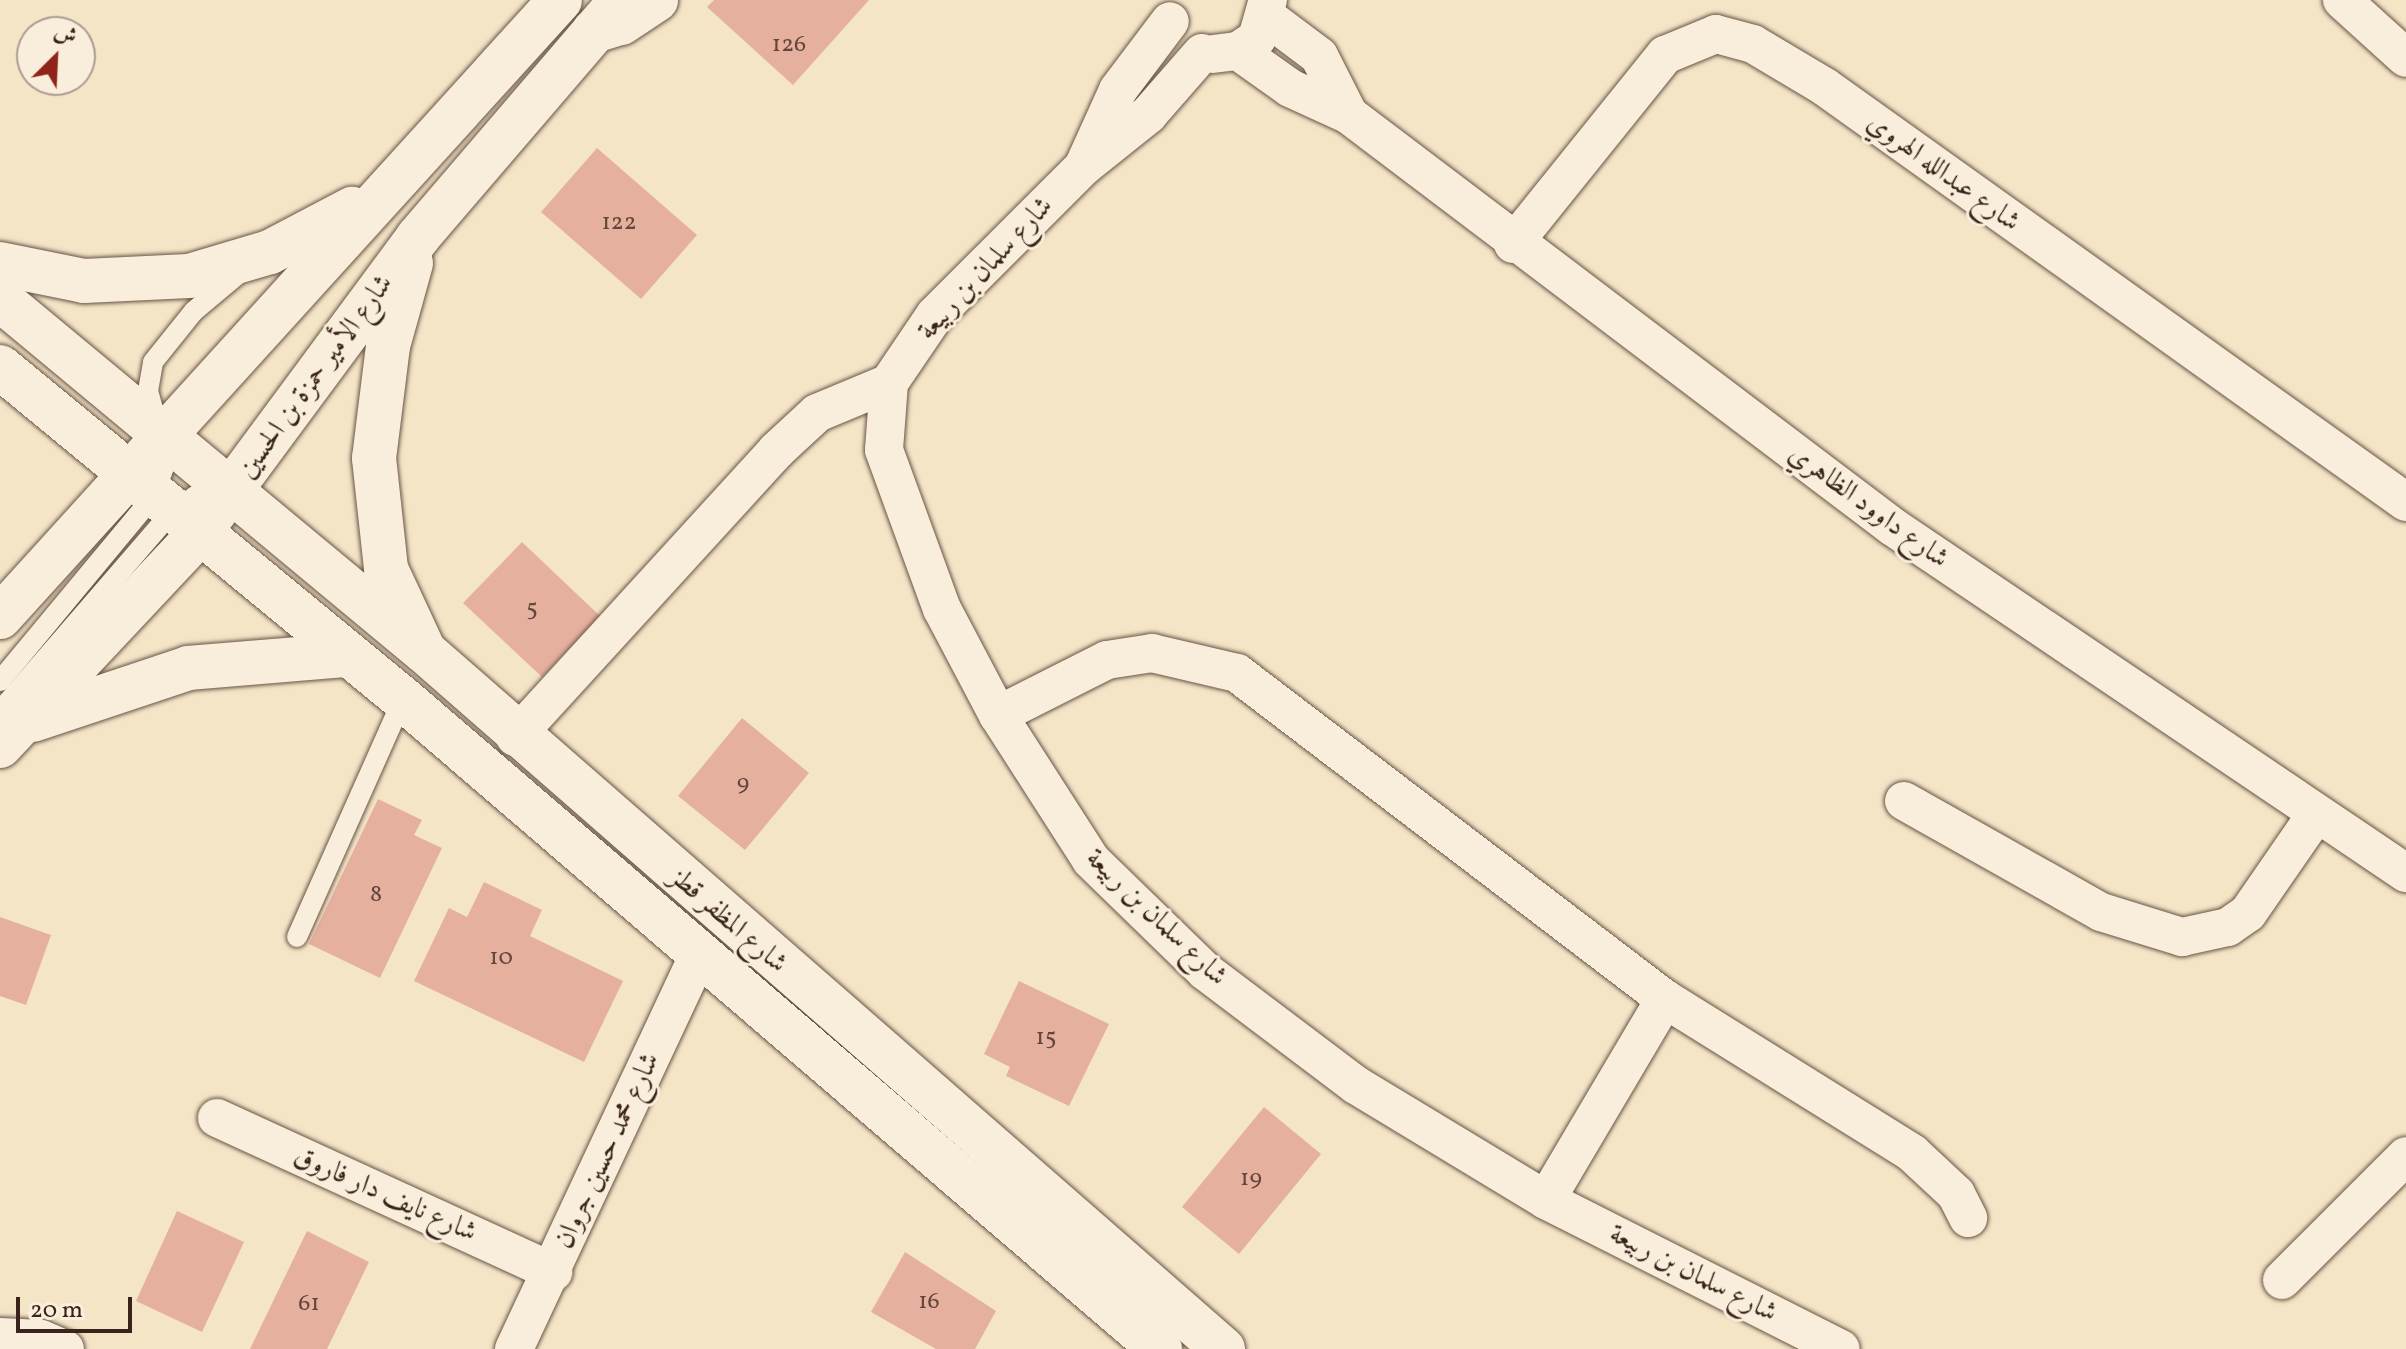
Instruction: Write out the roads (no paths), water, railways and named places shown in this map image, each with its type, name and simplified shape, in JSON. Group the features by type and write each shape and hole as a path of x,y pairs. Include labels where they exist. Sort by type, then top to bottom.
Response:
{"street":[{"path":"608,15 621,23 656,0"},
{"path":"2342,0 2406,58"},
{"name":"شارع الأمير حمزة بن الحسين","path":"6,728 163,506 161,438 375,197 558,1"},
{"name":"شارع سلمان بن ربيعة","path":"1268,8 1257,38 1220,52 1083,167 935,315 889,383 881,414 894,492 942,609 998,715 1091,860 1205,971 1356,1085 1546,1200 1841,1349"},
{"name":"شارع داوود الظاهري","path":"1268,8 1319,56 1349,115"},
{"name":"شارع سلمان بن ربيعة","path":"1083,167 1118,90 1169,10"},
{"name":"شارع داوود الظاهري","path":"1169,10 1220,52 1349,115 1513,244 1893,527 2315,816 2406,873"},
{"name":"شارع الأمير حمزة بن الحسين","path":"0,617 163,506 229,496 418,237 608,15"},
{"name":"شارع عبدالله الهروي","path":"1513,244 1665,55 1716,34 1753,44 1825,87 2406,502"},
{"path":"0,264 84,281 142,281 270,252 375,197"},
{"path":"418,237 388,346 374,458 386,569 424,651"},
{"name":"شارع المظفر قطز","path":"0,299 229,496 424,651 515,737 1223,1349"},
{"name":"شارع المظفر قطز","path":"0,367 163,506 403,699 1160,1349"},
{"path":"515,737 776,451 817,413 889,383"},
{"path":"998,715 1107,660 1152,653 1237,673 1665,999 1912,1153 1956,1194 1968,1218"},
{"path":"6,728 81,698 188,668 347,655"},
{"path":"1904,801 2101,912 2182,937 2228,927 2248,913 2315,816"},
{"name":"شارع محمد حسين جروان","path":"514,1349 553,1272 700,952"},
{"path":"1546,1200 1665,999"},
{"name":"شارع نايف دار فاروق","path":"217,1118 553,1272"},
{"path":"2282,1280 2406,1156"},
{"path":"0,1337 65,1349"}],"lane":[{"path":"161,438 148,391 160,349 206,300 270,252"},
{"path":"0,681 163,506"},
{"path":"297,937 403,699"}]}
